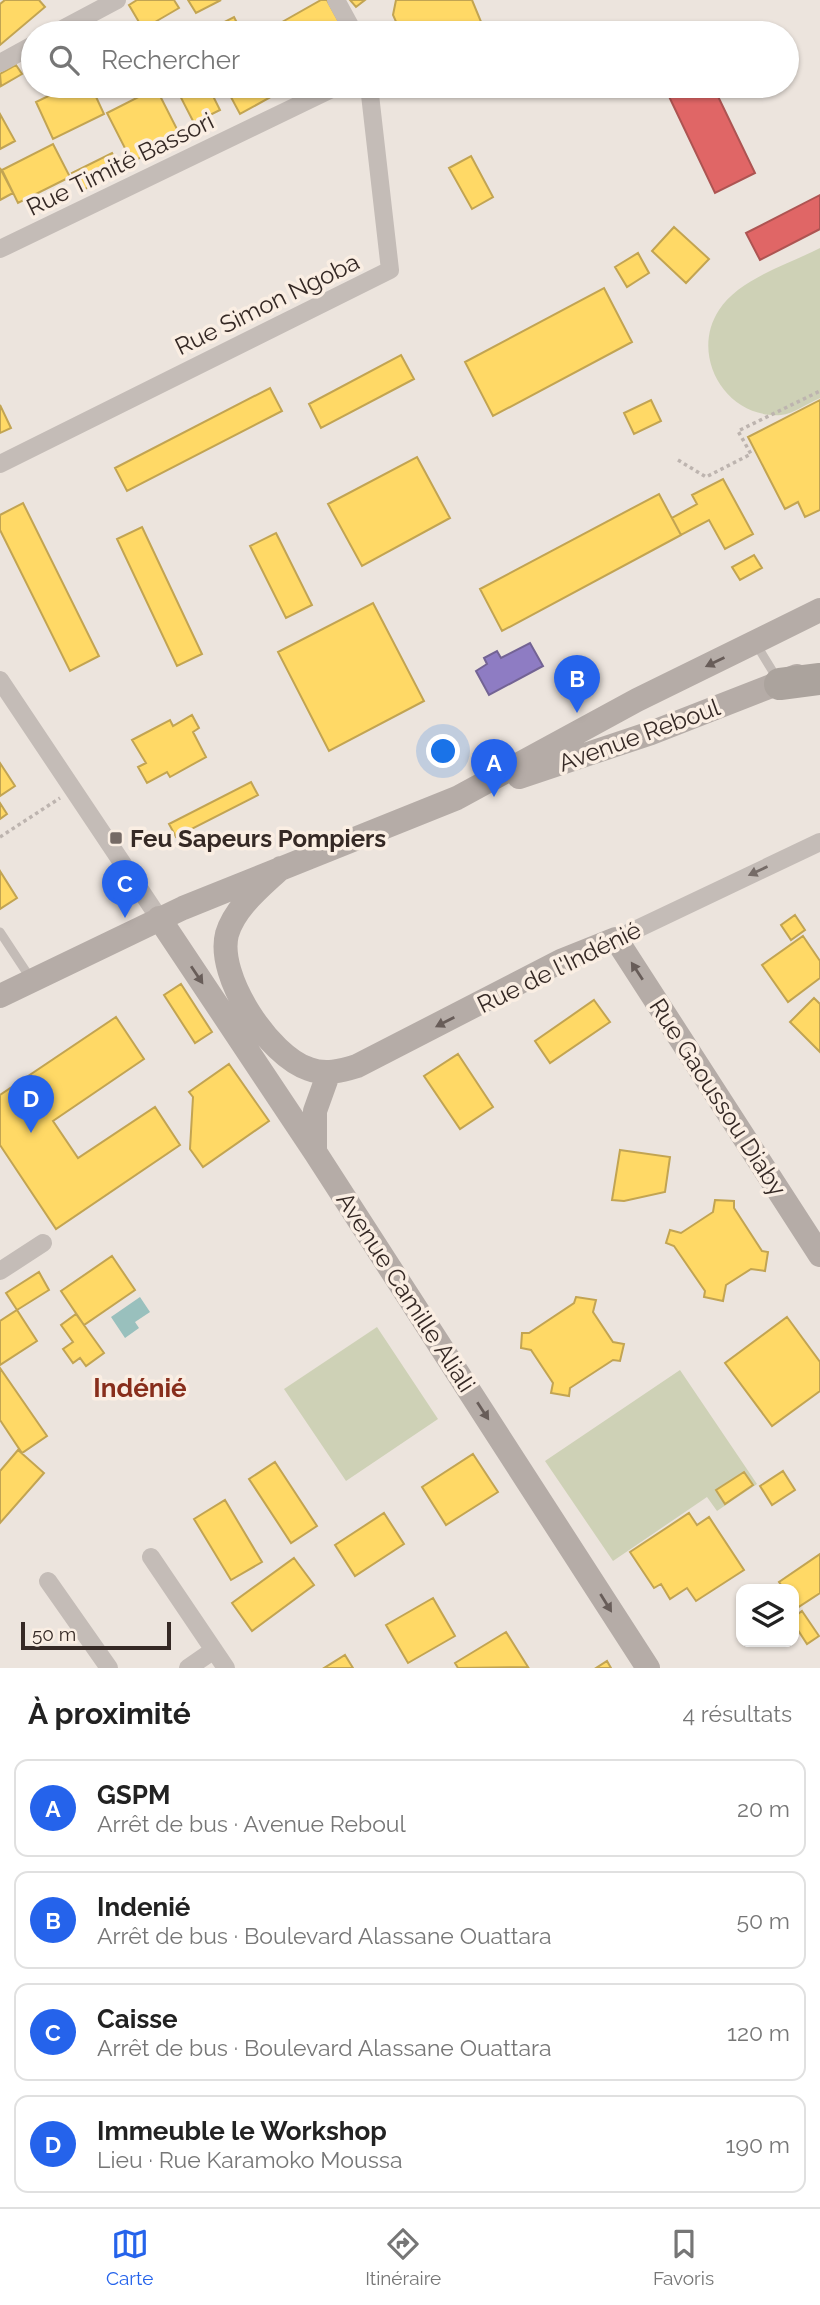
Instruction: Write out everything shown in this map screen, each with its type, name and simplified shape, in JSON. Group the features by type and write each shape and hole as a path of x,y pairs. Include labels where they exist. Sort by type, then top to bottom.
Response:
{"highway":[{"path":"780,684 820,679"}],"main road":[{"path":"0,996 159,918 457,798 636,700 820,610"},
{"name":"Avenue Reboul","path":"457,798 651,733 820,666"},
{"name":"Rue de l'Indénié","path":"281,868 241,908 227,936 226,962 237,991 267,1035 295,1063 311,1070 329,1072 367,1062 561,961 616,939"},
{"name":"Avenue Camille Aliali","path":"159,918 315,1152 648,1668"},
{"name":"Rue Gaoussou Diaby","path":"616,939 820,1255"},
{"path":"315,1152 315,1111 329,1072"}],"street":[{"path":"78,21 117,0"},
{"path":"335,0 347,21"},
{"path":"0,63 21,52"},
{"name":"Rue Timité Bassori","path":"0,249 313,98"},
{"name":"Rue Simon Ngoba","path":"0,464 390,270 370,98"},
{"path":"0,680 159,918"},
{"name":"Rue de l'Indénié","path":"616,939 820,842"},
{"path":"0,1270 43,1243"},
{"path":"151,1557 226,1668"},
{"path":"48,1581 109,1668"},
{"path":"188,1668 214,1650"}],"lane":[{"path":"755,642 780,684"},
{"path":"0,932 32,980"}],"path":[{"path":"678,460 706,477 751,454 738,431 820,391"},
{"path":"0,837 73,789"}],"green space":[{"path":"820,248 820,398 781,415 761,414 744,407 729,396 718,381 711,364 708,346 711,328 719,310 739,289 765,273"},
{"path":"377,1327 438,1419 346,1481 284,1389"},
{"path":"680,1370 757,1484 717,1511 707,1497 613,1561 545,1461"}],"water":[{"path":"140,1297 150,1312 135,1322 139,1328 125,1338 111,1317"}],"building: Logements":[{"path":"5,0 39,0 45,7 28,21 21,21 21,27 0,45 0,4"},
{"path":"137,0 174,0 179,8 157,21 138,21 129,5"},
{"path":"188,0 221,0 196,13"},
{"path":"321,0 327,0 339,21 284,21"},
{"path":"350,0 365,0 356,7"},
{"path":"396,0 472,0 481,21 396,21 393,15"},
{"path":"16,65 21,72 1,86 0,74"},
{"path":"44,98 97,98 104,114 53,139 36,102"},
{"path":"136,98 161,98 181,137 132,162 107,113"},
{"path":"181,98 214,98 220,110 194,123"},
{"path":"231,98 269,98 240,114"},
{"path":"0,114 15,141 0,149"},
{"path":"53,144 70,177 18,203 2,170"},
{"path":"112,153 121,171 81,191 72,173"},
{"path":"471,156 493,197 472,209 449,168"},
{"path":"0,168 13,193 0,200"},
{"path":"674,227 709,259 686,283 652,251"},
{"path":"638,253 649,273 627,287 615,267"},
{"path":"604,288 632,342 493,416 465,362"},
{"path":"401,355 414,379 321,428 309,404"},
{"path":"270,388 282,411 127,491 115,468"},
{"path":"651,400 661,421 634,434 624,413"},
{"path":"820,400 820,510 805,517 798,502 785,509 748,437"},
{"path":"0,405 11,428 0,433"},
{"path":"417,457 450,518 362,566 328,504"},
{"path":"723,479 753,534 725,549 709,520 681,535 672,518 697,504 692,495"},
{"path":"659,494 681,535 502,631 480,589"},
{"path":"23,503 99,656 70,671 0,530 0,515"},
{"path":"142,527 202,654 177,666 117,539"},
{"path":"276,533 312,605 286,618 250,546"},
{"path":"754,555 762,568 740,580 732,567"},
{"path":"373,603 424,701 329,751 278,652"},
{"path":"192,715 199,728 193,732 206,757 170,777 167,772 147,783 138,767 146,763 132,740 170,720 173,726"},
{"path":"0,763 15,786 0,796"},
{"path":"251,782 258,795 176,837 169,824"},
{"path":"0,803 7,814 0,819"},
{"path":"0,871 17,898 0,909"},
{"path":"795,915 805,930 791,940 781,925"},
{"path":"803,936 820,961 820,978 788,1002 762,965"},
{"path":"181,984 212,1032 195,1043 164,995"},
{"path":"814,998 820,1004 820,1052 790,1022"},
{"path":"594,1000 610,1022 550,1063 535,1041"},
{"path":"116,1017 144,1059 53,1121 78,1158 155,1107 180,1145 56,1229 0,1145 0,1095"},
{"path":"458,1054 493,1107 460,1129 424,1076"},
{"path":"229,1064 269,1121 203,1167 190,1149 193,1097 189,1092"},
{"path":"620,1150 670,1157 665,1192 624,1201 612,1200"},
{"path":"715,1200 734,1201 734,1208 762,1251 768,1252 765,1271 751,1269 726,1285 723,1301 704,1297 705,1291 674,1246 666,1243 670,1230 681,1233 713,1212"},
{"path":"112,1256 135,1290 84,1325 61,1291"},
{"path":"39,1272 49,1290 17,1310 6,1293"},
{"path":"576,1297 596,1300 593,1312 613,1342 624,1344 620,1361 613,1360 570,1388 569,1396 551,1393 553,1383 531,1350 521,1348 522,1333 529,1333 574,1303"},
{"path":"17,1310 37,1341 0,1365 0,1321"},
{"path":"76,1314 104,1353 86,1366 80,1358 73,1363 63,1349 73,1342 61,1325"},
{"path":"787,1317 820,1362 820,1391 772,1426 725,1363"},
{"path":"0,1368 47,1436 22,1453 0,1420"},
{"path":"18,1450 44,1473 0,1523 0,1471"},
{"path":"473,1454 498,1492 446,1525 422,1487"},
{"path":"275,1462 317,1526 291,1543 249,1479"},
{"path":"783,1471 795,1490 772,1505 760,1486"},
{"path":"744,1472 753,1485 725,1504 716,1490"},
{"path":"225,1500 262,1562 231,1580 194,1519"},
{"path":"384,1513 404,1544 355,1576 335,1545"},
{"path":"689,1513 697,1525 709,1517 744,1570 696,1601 687,1588 670,1599 661,1584 654,1588 630,1552"},
{"path":"820,1554 820,1593 799,1607 799,1584 779,1582"},
{"path":"294,1558 314,1585 252,1631 232,1603"},
{"path":"433,1598 455,1636 408,1663 386,1625"},
{"path":"802,1611 819,1636 807,1644 799,1632 799,1613"},
{"path":"506,1632 528,1667 458,1668 455,1663"},
{"path":"345,1655 353,1668 324,1668"},
{"path":"607,1661 611,1668 596,1668"}],"building: Commerces":[{"path":"670,98 719,98 755,173 715,193"},
{"path":"820,195 820,229 760,260 746,233"}],"building: Bureaux":[{"path":"530,643 543,666 489,695 476,671 487,664 484,658 497,651 501,658"}],"place":[{"name":"Indenié","path":"577,713"},
{"name":"GSPM","path":"494,797"},
{"name":"Feu Sapeurs Pompiers","path":"116,838"},
{"name":"Caisse","path":"125,918"},
{"name":"Immeuble le Workshop","path":"31,1133"}],"district":[{"name":"Indénié","path":"140,1388"}]}
